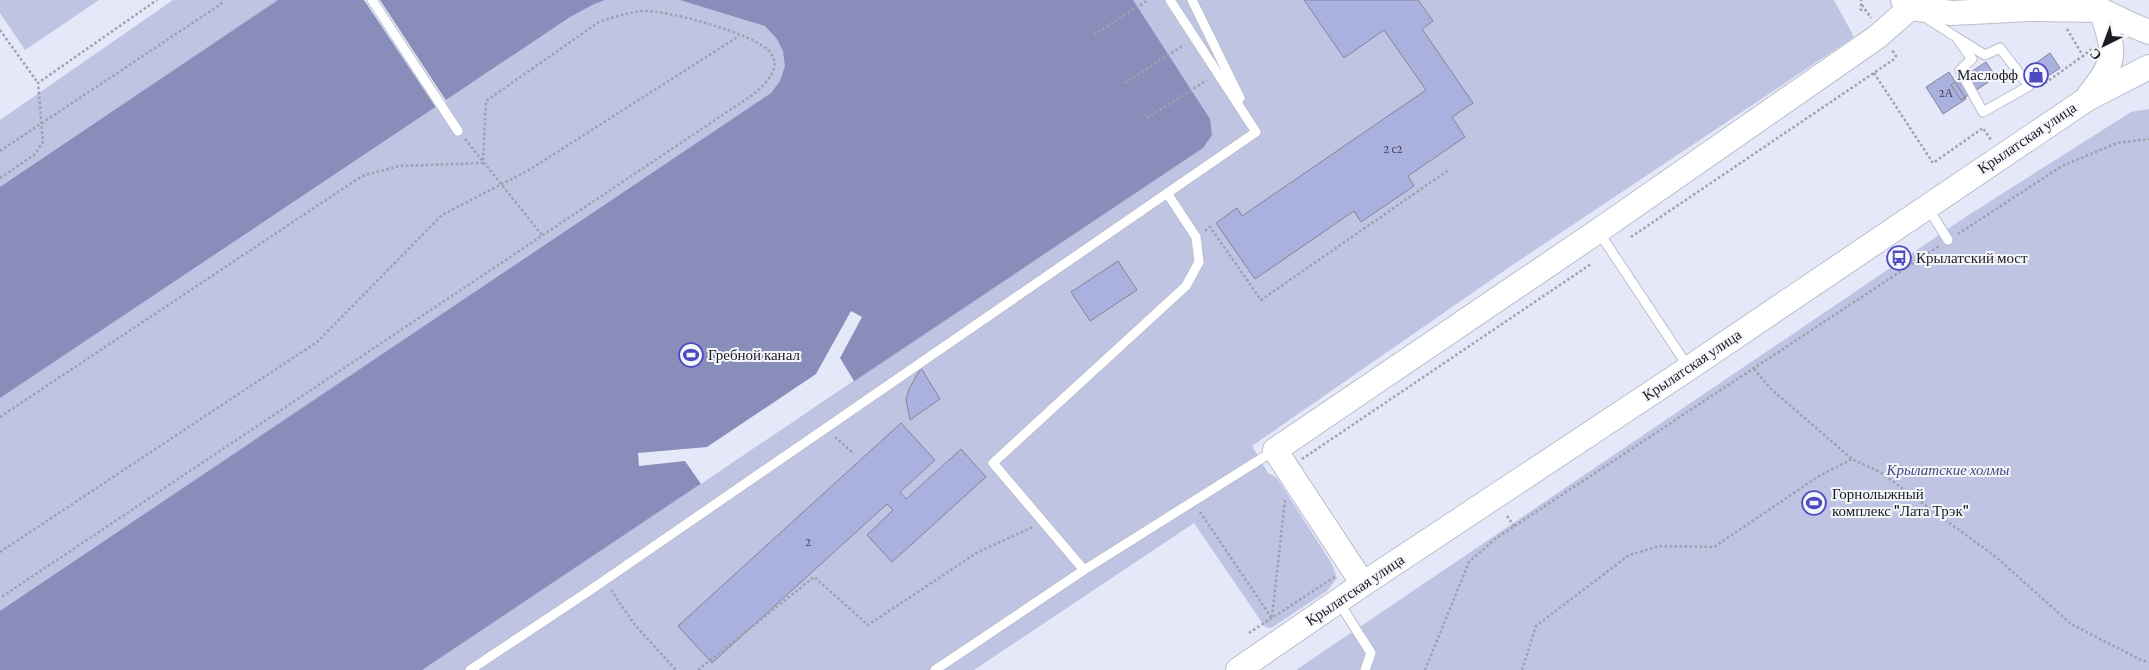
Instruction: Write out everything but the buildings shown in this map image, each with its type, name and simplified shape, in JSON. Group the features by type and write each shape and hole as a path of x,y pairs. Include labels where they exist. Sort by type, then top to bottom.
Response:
{"main road":[{"path":"1357,574 1282,460 1598,231 1877,36 1908,3 1952,13 2091,5 2149,32"},
{"path":"2087,99 2104,76 2112,59 2112,44 2091,5"},
{"name":"Крылатская улица","path":"1238,670 1338,601 1357,574 1689,368 1926,206 2087,99 2149,67"}],"lane":[{"path":"372,0 458,130"},
{"path":"1170,0 1256,132"},
{"path":"1192,0 1256,132"},
{"path":"1908,3 1985,55 2000,48 2029,86 1983,112 1960,70 1972,60 1956,37"},
{"path":"470,670 605,580 1256,132"},
{"path":"1084,570 994,463 1186,286 1199,262 1196,237 1167,193"},
{"path":"1926,206 1948,240"},
{"path":"1598,231 1689,368"},
{"path":"935,670 1084,570 1194,502 1282,460"},
{"path":"1338,601 1372,653 1365,670"}],"path":[{"path":"38,83 157,0"},
{"path":"0,151 221,4 222,0"},
{"path":"1094,35 1148,0"},
{"path":"1861,11 1862,0"},
{"path":"0,598 754,94 773,72 774,62 771,52 758,43 709,24 667,13 645,11 617,16 599,22 486,101 483,162"},
{"path":"2065,26 2083,56 2095,46"},
{"path":"0,30 38,83 43,142 34,155 0,178"},
{"path":"0,552 316,342 442,215 529,170 739,36"},
{"path":"1125,83 1195,38"},
{"path":"1631,238 1893,60"},
{"path":"1874,73 1933,163 1984,128 1993,144"},
{"path":"1147,118 1218,74"},
{"path":"458,130 542,235"},
{"path":"1425,670 1469,562 1495,539 2062,166 2117,143 2149,139"},
{"path":"0,417 362,176 399,166 483,162"},
{"path":"1210,227 1261,300 1450,169"},
{"path":"1899,252 1908,266"},
{"path":"1282,460 1591,264"},
{"path":"1754,369 1771,389 1852,459 1880,472 1996,557 2071,624 2141,660 2149,662"},
{"path":"825,427 854,454"},
{"path":"1522,670 1536,626 1629,555 1660,546 1714,547 1819,476 1852,459"},
{"path":"1272,617 1285,499"},
{"path":"1194,502 1272,617"},
{"path":"1507,516 1514,526"},
{"path":"698,670 814,577 868,626 978,552 1043,522"},
{"path":"1249,633 1272,617 1357,574"},
{"path":"605,580 624,611 676,670"}],"green space":[{"path":"0,0 99,0 25,50 0,13"},
{"name":"Гребной канал","path":"173,0 1834,0 1854,37 1514,264 1252,446 1268,473 1277,478 1332,564 1337,578 1327,591 1271,628 1265,627 1194,523 974,670 0,670 0,120"},
{"name":"Крылатские холмы","path":"2149,109 2149,670 1296,670 1967,216 2131,112"}],"shaded area":[{"path":"278,0 605,0 570,17 0,398 0,187"},
{"name":"Гребной канал","path":"680,0 1133,0 1210,119 1212,135 1203,148 422,670 0,670 0,611 771,93 780,81 785,66 783,51 777,39 765,26"}],"pier":[{"path":"364,0 380,0 447,102 437,109"},
{"path":"851,311 862,317 840,358 854,381 701,484 685,461 639,466 638,453 707,447 816,374"}],"place":[{"name":"Маслофф","path":"2036,75"},
{"name":"Крылатский мост","path":"1899,258"},
{"name":"Гребной канал","path":"691,355"},
{"name":"Горнолыжный комплекс \"Лата Трэк\"","path":"1814,503"}]}
